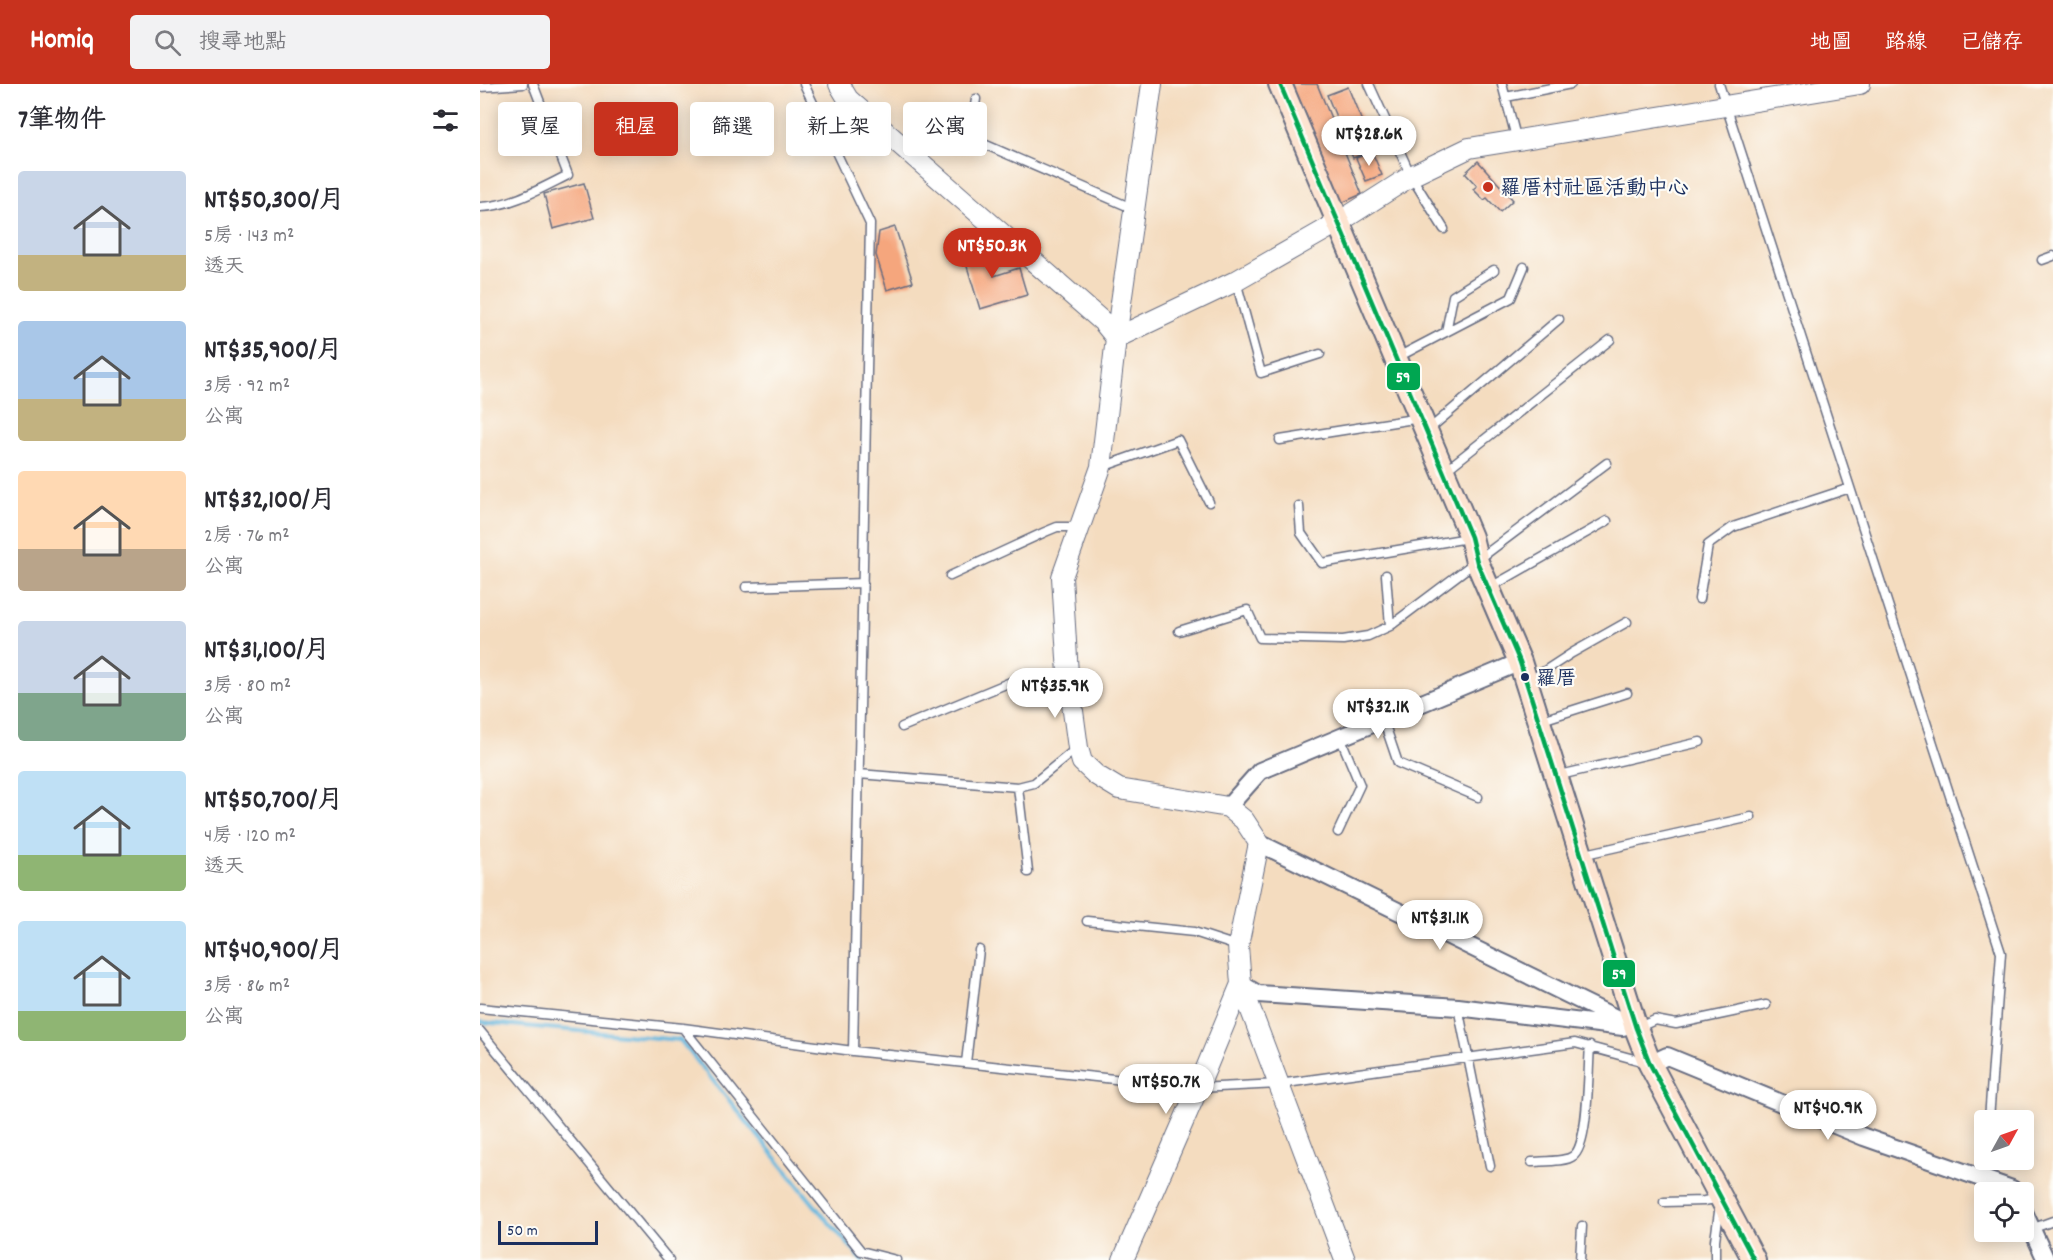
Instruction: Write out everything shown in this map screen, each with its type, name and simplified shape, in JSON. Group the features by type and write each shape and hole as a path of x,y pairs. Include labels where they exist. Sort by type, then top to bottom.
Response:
{"main road":[{"path":"1280,84 1471,537 1477,562 1523,673 1636,1028 1650,1064 1754,1260"}],"street":[{"path":"839,84 848,99 1103,322 1116,338"},
{"path":"1152,84 1116,338 1101,467 1062,577 1068,674 1082,762 1096,775 1119,789 1228,807 1244,820 1258,843 1636,1028"},
{"path":"1116,338 1236,281 1339,222 1411,176 1469,148 1860,84"},
{"path":"1228,807 1260,771 1383,719 1523,673"},
{"path":"1258,843 1238,946 1241,984 1345,1260"},
{"path":"1241,984 1258,994 1458,1007 1636,1028"},
{"path":"1123,1260 1241,984"},
{"path":"1650,1064 1667,1056 1864,1137 1991,1182"},
{"path":"2034,1235 2046,1260"}],"lane":[{"path":"480,87 523,84"},
{"path":"480,207 497,207 538,191 568,175 534,84"},
{"path":"804,84 870,224 853,1051"},
{"path":"1369,84 1411,176 1444,229"},
{"path":"1502,84 1517,141"},
{"path":"1506,97 1571,84"},
{"path":"1719,84 2001,953 1990,1110"},
{"path":"976,99 970,138 1134,209"},
{"path":"2042,260 2053,256"},
{"path":"1396,358 1511,298 1524,267"},
{"path":"1446,332 1453,296 1494,270"},
{"path":"1236,281 1261,373 1320,354"},
{"path":"1280,440 1424,425 1558,319"},
{"path":"1444,472 1610,340"},
{"path":"1101,467 1178,440 1209,502"},
{"path":"1179,631 1247,610 1260,638 1343,640 1368,636 1390,626 1607,463"},
{"path":"1699,599 1708,545 1732,527 1850,488"},
{"path":"1299,506 1301,533 1322,563 1471,537"},
{"path":"1488,588 1607,521"},
{"path":"950,576 1051,529 1080,527"},
{"path":"1386,575 1390,626"},
{"path":"746,587 863,583"},
{"path":"1523,673 1572,653 1627,622"},
{"path":"902,727 1013,681 1068,674"},
{"path":"1539,722 1627,693"},
{"path":"1383,719 1398,763 1478,797"},
{"path":"1338,832 1360,785 1340,737"},
{"path":"1556,776 1700,742"},
{"path":"859,774 1018,788 1034,783 1078,748"},
{"path":"1018,788 1028,872"},
{"path":"1581,855 1751,817"},
{"path":"1087,921 1194,932 1238,946"},
{"path":"966,1063 979,950"},
{"path":"1636,1028 1655,1020 1676,1024 1766,1005"},
{"path":"1458,1007 1490,1166"},
{"path":"480,1008 683,1028 853,1051 1198,1088 1279,1084 1575,1043 1650,1064"},
{"path":"683,1028 861,1251 896,1260"},
{"path":"480,1031 669,1260"},
{"path":"1532,1162 1571,1158 1578,1152 1586,1123 1590,1046"},
{"path":"1985,1180 1986,1170"},
{"path":"1664,1202 1704,1201 1721,1198 1715,1240 1715,1260"},
{"path":"2034,1228 2053,1221"},
{"path":"1580,1260 1582,1226"}],"building":[{"path":"1289,84 1317,84 1362,194 1339,204"},
{"path":"1348,87 1373,149 1353,158 1327,95"},
{"path":"1372,152 1382,175 1366,181 1356,158"},
{"name":"羅厝村社區活動中心","path":"1478,161 1513,200 1500,212 1487,198 1484,200 1473,189 1477,186 1465,173"},
{"path":"584,183 594,218 553,229 544,194"},
{"path":"895,227 913,282 887,290 876,255 879,232"},
{"path":"985,244 994,276 1019,268 1027,295 980,309 962,250"}],"waterway":[{"path":"480,1022 680,1040 862,1260"}],"transit line":[{"name":"59","path":"1280,84 1471,537 1477,562 1520,662 1636,1028 1650,1064 1754,1260"}],"place":[{"name":"羅厝村社區活動中心","path":"1488,187"},
{"name":"羅厝","path":"1525,677"}]}
